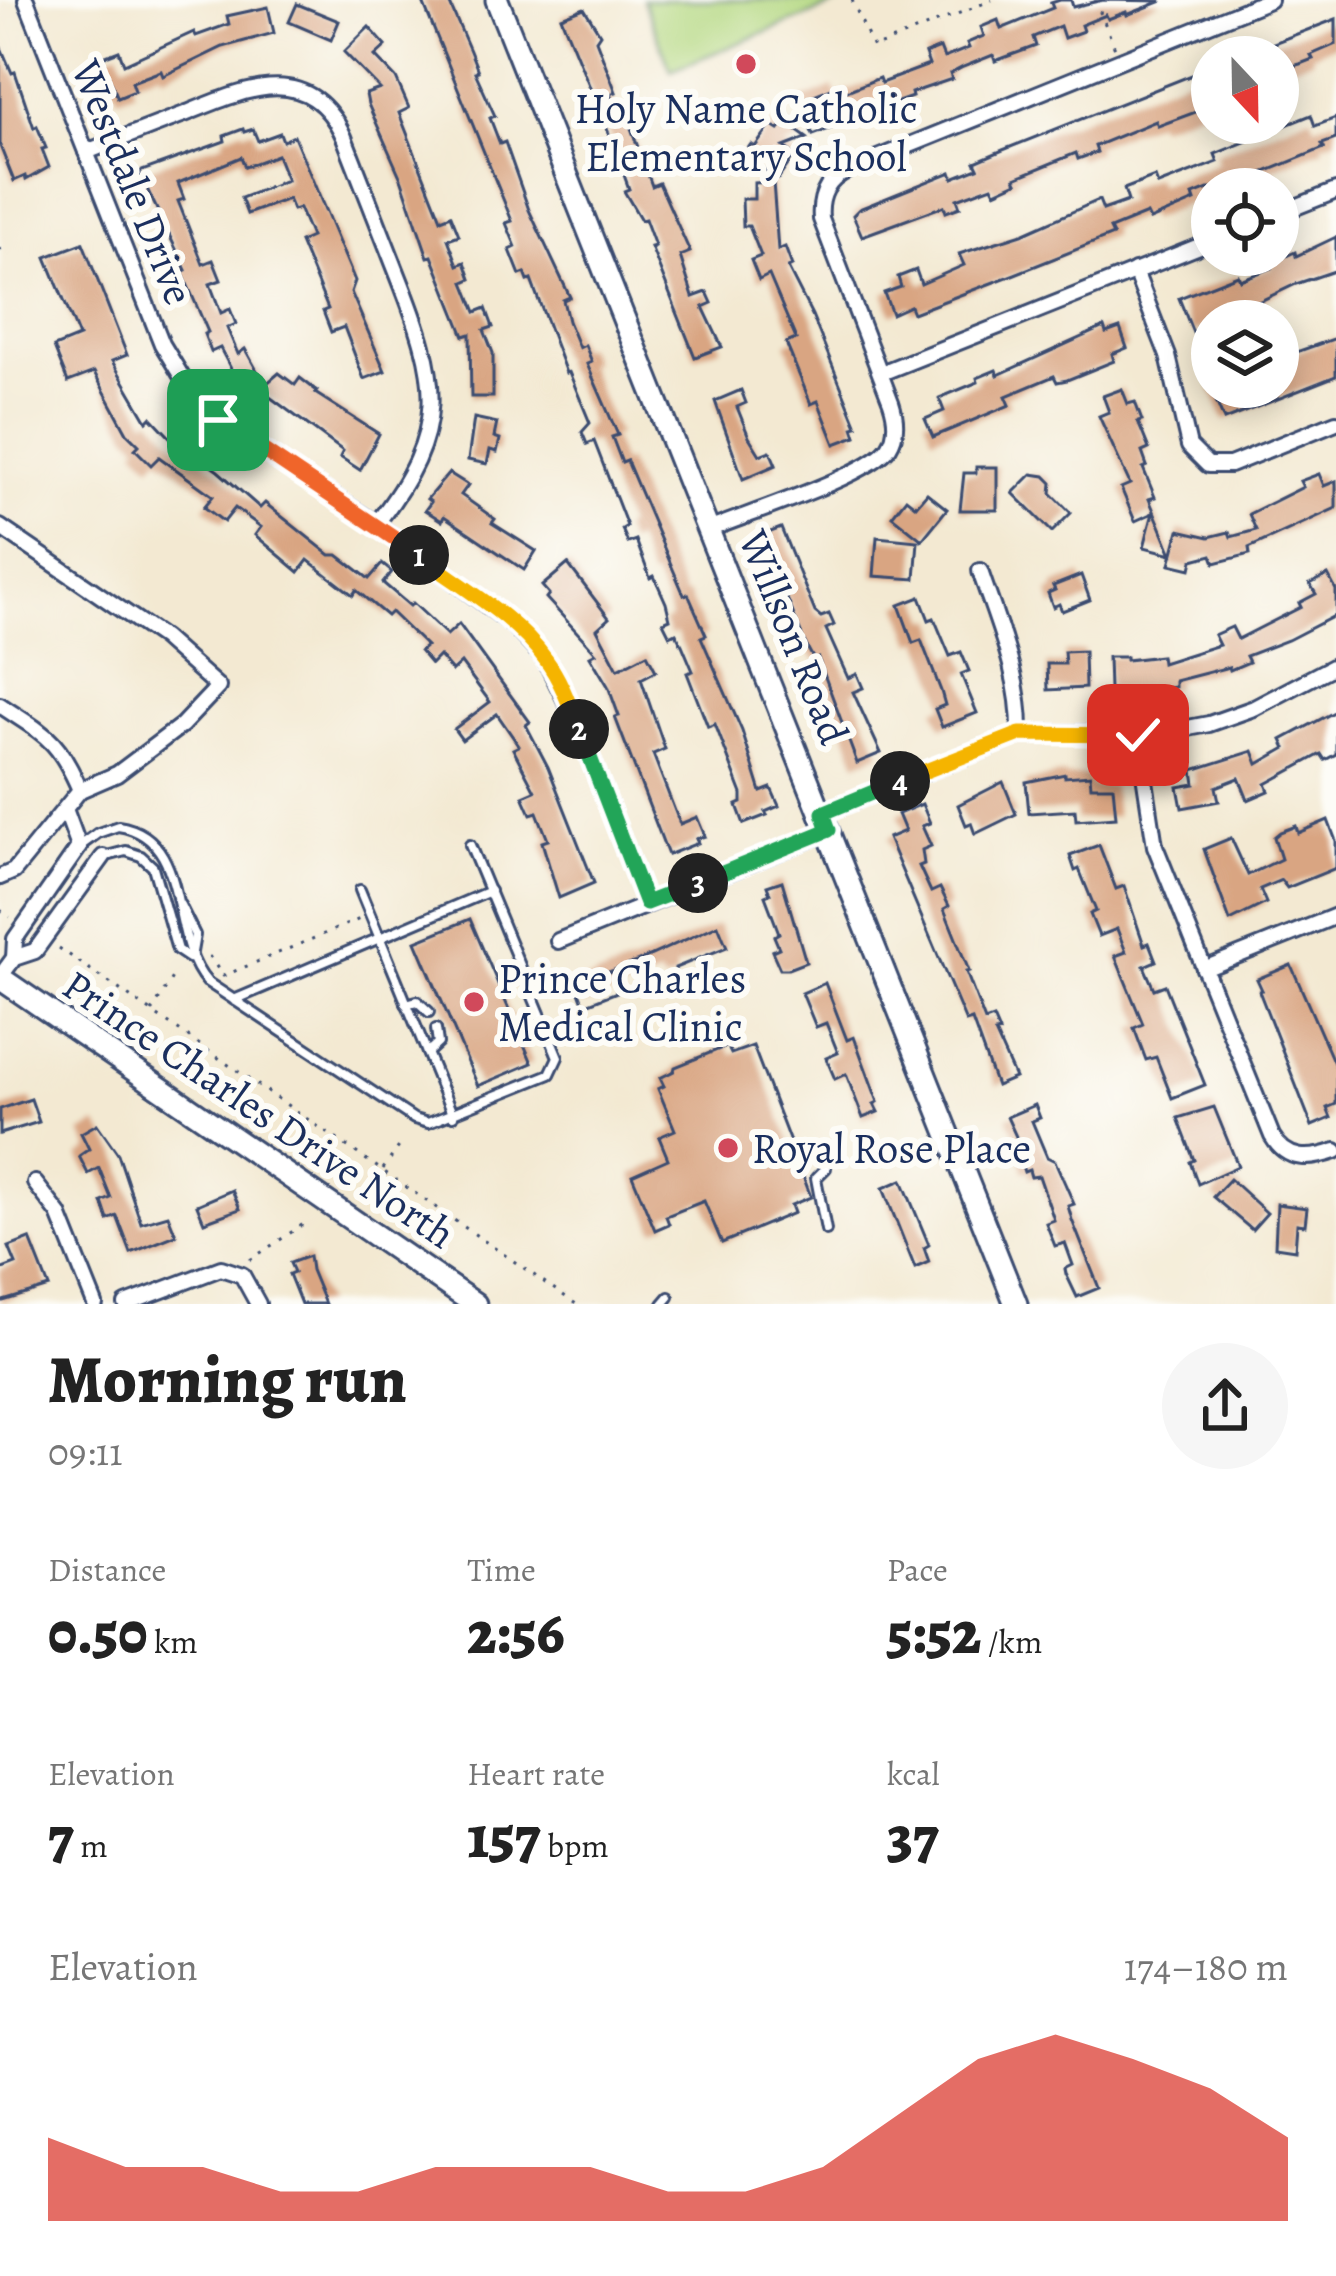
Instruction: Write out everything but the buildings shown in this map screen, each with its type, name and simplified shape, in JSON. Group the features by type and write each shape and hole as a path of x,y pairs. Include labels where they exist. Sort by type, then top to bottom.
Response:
{"street":[{"name":"Westdale Drive","path":"26,0 161,344 191,392 232,432 376,524 511,623 545,659 577,723 646,903"},
{"name":"Willson Road","path":"497,0 1016,1304"},
{"path":"709,530 878,459 889,447 896,424 821,219 822,199 831,181 848,170 1269,0"},
{"path":"86,152 259,87 298,91 330,114 344,137 420,328 430,372 430,416 419,459 376,524"},
{"path":"1299,206 1336,191"},
{"path":"881,374 1191,249"},
{"path":"1135,272 1168,356 1189,446 1198,459 1213,466 1230,465 1336,422"},
{"path":"0,527 164,638 218,687 182,724 117,774 80,790 14,871 0,877"},
{"path":"980,571 1014,670 1020,734"},
{"path":"558,941 1020,734 1138,735 1188,730 1232,716 1336,665"},
{"path":"0,705 63,752 80,790"},
{"path":"1138,735 1155,846 1278,1146 1306,1158 1336,1151"},
{"path":"14,958 35,951 100,860 79,847 65,808"},
{"path":"0,978 14,958 14,940 79,847"},
{"path":"1204,969 1336,916"},
{"name":"Prince Charles Drive North","path":"0,978 475,1304"},
{"path":"34,1183 59,1214 95,1304"},
{"path":"125,1304 221,1268 239,1272 258,1304"}],"lane":[{"path":"79,847 112,827 126,826 142,833 164,855 176,898 195,935 190,959"},
{"path":"100,860 126,851 148,861 177,950 206,982 414,1119 428,1123 550,1074 558,1057 470,844"},
{"path":"360,890 453,1116"},
{"path":"232,1001 490,891"},
{"path":"406,1004 416,1001 429,1012"},
{"path":"427,1052 438,1042 436,1029"},
{"path":"826,1168 816,1178 826,1230"}],"path":[{"path":"852,0 873,47 992,0"},
{"path":"1095,0 1120,60"},
{"path":"0,910 24,926"},
{"path":"209,956 223,976 360,919 366,931"},
{"path":"43,938 576,1304"},
{"path":"152,1013 176,972"},
{"path":"382,1171 404,1142"},
{"path":"299,1216 299,1225"},
{"path":"239,1272 308,1221"}],"green space":[{"path":"643,0 847,0 671,70"}],"place":[{"name":"Holy Name Catholic Elementary School","path":"746,64"},
{"name":"Prince Charles Medical Clinic","path":"474,1002"},
{"name":"Royal Rose Place","path":"728,1148"}],"route":[{"path":"218,420 376,524 511,623 545,659 577,723 646,903 829,830 823,813 993,743 1034,732 1138,735"}]}
